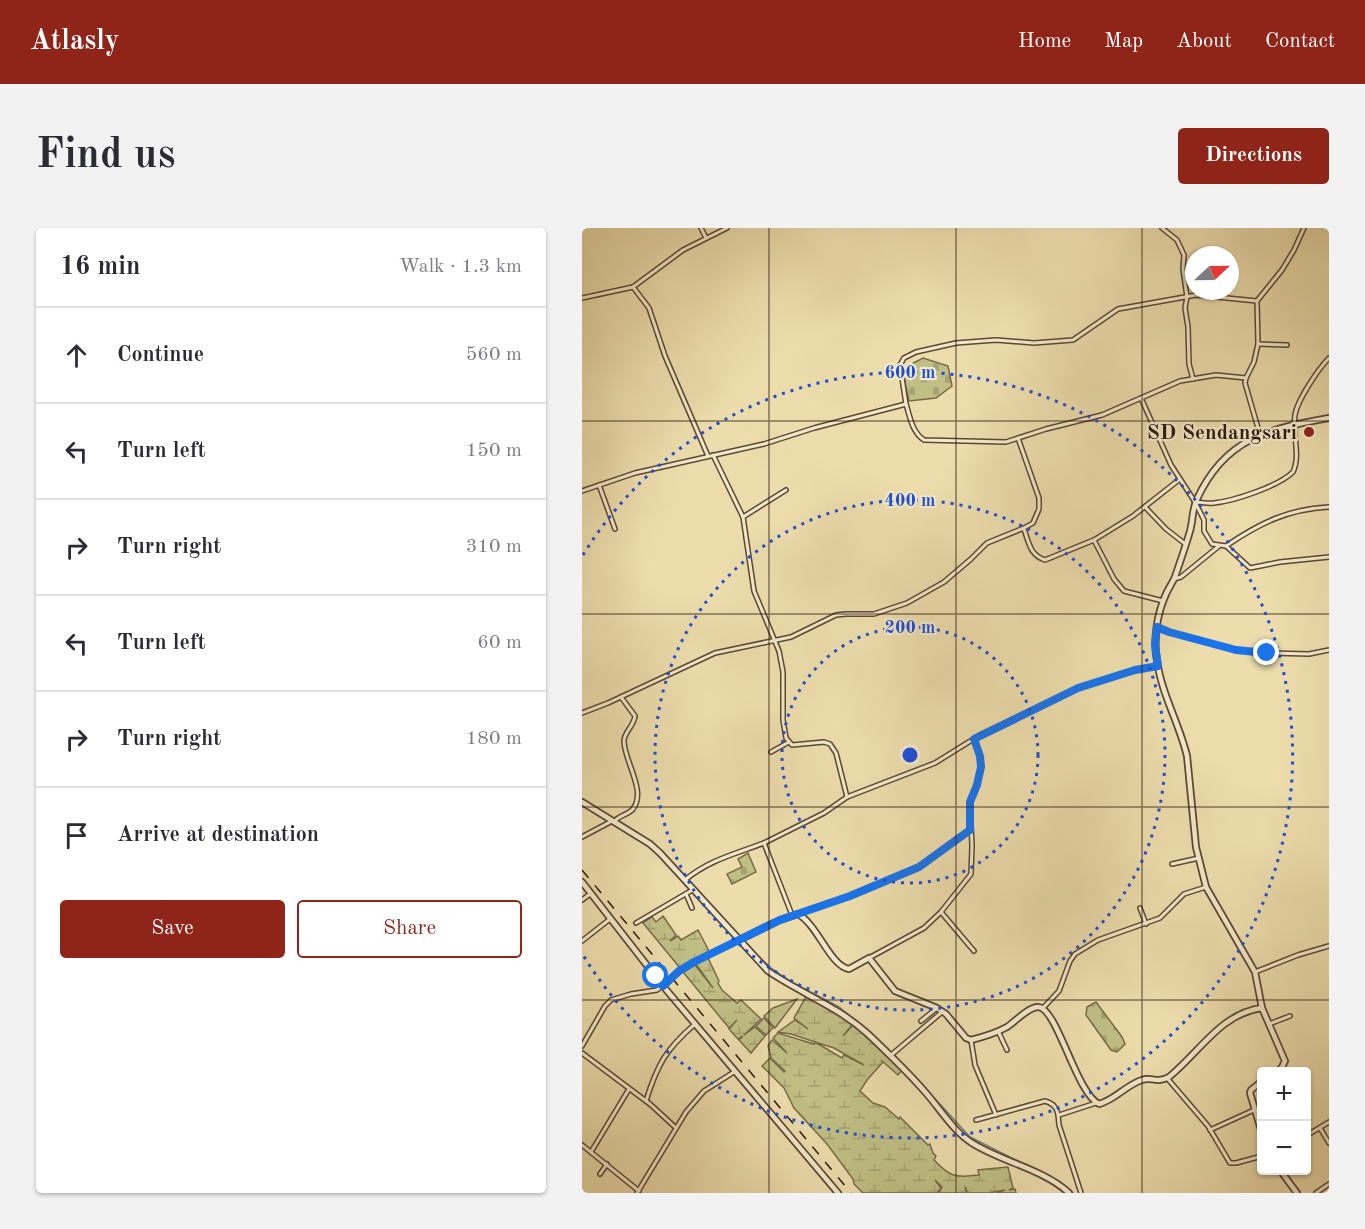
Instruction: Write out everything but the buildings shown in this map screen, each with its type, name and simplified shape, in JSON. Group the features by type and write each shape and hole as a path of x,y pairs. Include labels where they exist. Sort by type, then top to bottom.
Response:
{"street":[{"path":"701,228 706,238"},
{"path":"582,298 633,287 683,250 727,228"},
{"path":"1162,228 1177,240 1184,255 1185,283"},
{"path":"1260,435 1245,378 1254,362 1258,344 1257,301 1282,270 1305,228"},
{"path":"633,287 649,308 665,356 708,456"},
{"path":"1185,297 1118,309 1073,340 1034,343 996,340 956,343 916,352 904,358 900,366 906,404 912,424 924,440 1006,442 1102,415 1180,381 1216,375 1245,378"},
{"path":"1239,299 1257,301"},
{"path":"1186,300 1189,364 1193,379"},
{"path":"1258,344 1287,345"},
{"path":"1196,502 1213,504 1238,497 1290,475 1295,469 1295,414 1298,405 1329,358"},
{"path":"1141,398 1168,460 1196,502 1204,520 1204,531 1212,544 1226,546 1270,519 1308,509 1329,507"},
{"path":"582,491 635,473 764,444 814,428 906,404"},
{"path":"1282,1067 1285,1061 1262,1008 1256,972 1206,887 1192,816 1187,756 1162,688 1155,645 1163,601 1174,579 1190,531 1196,502 1210,476 1225,457 1244,442 1295,424 1329,418"},
{"path":"582,713 715,653 804,632 836,615 874,614 907,603 944,582 987,543 1033,523 1039,509 1039,498 1018,438"},
{"path":"712,455 743,517 752,582 774,640 783,672 783,720 789,742 792,745 825,742 831,744 836,753 847,797"},
{"path":"1024,528 1032,552 1038,558 1045,560 1094,540 1145,507 1181,478"},
{"path":"598,486 615,529"},
{"path":"743,517 786,490"},
{"path":"1145,507 1166,529 1185,543"},
{"path":"1094,540 1114,579 1124,591 1163,601"},
{"path":"1174,579 1180,577 1219,546"},
{"path":"1226,546 1250,567 1329,557"},
{"path":"1157,627 1236,650 1309,654 1329,650"},
{"path":"687,879 720,857 764,843 824,813 847,797 935,763 974,739 1078,688 1127,672 1158,666"},
{"path":"582,837 632,810 636,802 636,780 624,743 635,716 621,696"},
{"path":"764,843 795,914 807,919 830,953 845,969 849,969 924,927 941,912 971,874 970,802 981,767 974,739"},
{"path":"771,752 789,742"},
{"path":"582,802 615,820 655,848 687,879 768,971 788,984 836,1008 866,1032 892,1055 972,1143 1048,1179 1069,1193"},
{"path":"582,1046 605,1006 611,1000 631,994 650,992 663,986 679,971 694,962 745,936 795,914 850,896 919,867 970,830"},
{"path":"1172,864 1199,858"},
{"path":"582,882 663,986 838,1193"},
{"path":"1043,1008 1059,991 1074,954 1098,940 1160,918 1184,894 1206,887"},
{"path":"636,923 694,889"},
{"path":"582,900 591,893"},
{"path":"686,894 692,908"},
{"path":"1140,908 1146,924"},
{"path":"941,912 974,951"},
{"path":"582,941 611,918"},
{"path":"1256,972 1298,955 1329,946"},
{"path":"869,958 895,991 937,1008 966,1038 971,1040 998,1031 1038,1006 1043,1008 1053,1019 1065,1050 1096,1103"},
{"path":"921,1021 937,1008"},
{"path":"1059,1115 1096,1103 1103,1103 1144,1078 1161,1081 1167,1078 1178,1071 1216,1032 1246,1012 1262,1008"},
{"path":"892,1055 942,1012"},
{"path":"1269,1024 1290,1016"},
{"path":"646,1101 655,1072 676,1041 695,1024"},
{"path":"998,1031 1007,1050"},
{"path":"971,1040 975,1065 996,1115"},
{"path":"582,1053 646,1101 676,1128"},
{"path":"582,1145 638,1192 686,1112 704,1090 734,1072"},
{"path":"1167,1078 1210,1130 1230,1163 1257,1157"},
{"path":"1257,1085 1251,1090 1250,1098 1258,1121"},
{"path":"591,1152 629,1089"},
{"path":"976,1120 1045,1101 1053,1104 1059,1115 1059,1125 1081,1193"},
{"path":"1210,1130 1254,1110"},
{"path":"1311,1133 1329,1122"},
{"path":"1320,1128 1329,1143"},
{"path":"600,1174 607,1164"},
{"path":"1285,1175 1297,1193"},
{"path":"1316,1193 1329,1184"}],"green space":[{"path":"923,358 948,366 952,386 936,398 909,401 902,369"},
{"path":"748,853 756,872 732,884 727,874 742,867 738,859"},
{"path":"663,916 676,935 670,941 678,936 681,940 698,930 709,951 680,968 643,923 652,917 656,922"},
{"path":"708,958 722,990 737,1003 741,1000 761,1019 744,1035 755,1027 765,1036 751,1053 739,1040 743,1036 738,1039 729,1029 737,1020 729,1028 683,972 695,965 713,988 696,964"},
{"path":"807,995 834,1010 852,1025 843,1036 853,1025 902,1070 898,1075 881,1060 883,1062 860,1091 873,1103 885,1107 899,1119 900,1117 928,1145 930,1144 936,1156 934,1160 944,1170 958,1176 971,1176 979,1175 978,1170 1008,1167 1013,1188 1009,1190 1015,1189 1016,1193 996,1193 1005,1190 967,1193 966,1187 966,1193 939,1193 942,1187 935,1180 941,1188 937,1193 863,1193 854,1184 853,1179 827,1144 794,1108 784,1088 762,1066 770,1058 785,1071 771,1058 768,1046 772,1040 787,1053 773,1038 778,1033 814,1044 815,1042 778,1032 795,1020 808,1029 794,1018","holes":["815,1042 834,1048 864,1065 844,1055 842,1058"]},
{"path":"797,999 775,1028 764,1016 773,1008"},
{"path":"1096,1002 1125,1044 1117,1052 1111,1050 1086,1015 1087,1007"},
{"path":"764,1018 773,1028 766,1035 756,1026"}],"waterway":[{"path":"750,948 771,968 791,982 839,1007 868,1030 970,1137 1032,1168"},
{"path":"1049,1176 1073,1193"}],"railway":[{"path":"582,870 851,1193"}],"place":[{"name":"SD Sendangsari","path":"1309,432"}],"route":[{"path":"656,976 663,986 679,971 723,946 792,915 850,896 919,867 970,830 970,802 981,767 974,739 1078,688 1135,670 1158,666 1155,645 1157,627 1236,650 1267,653"}]}
